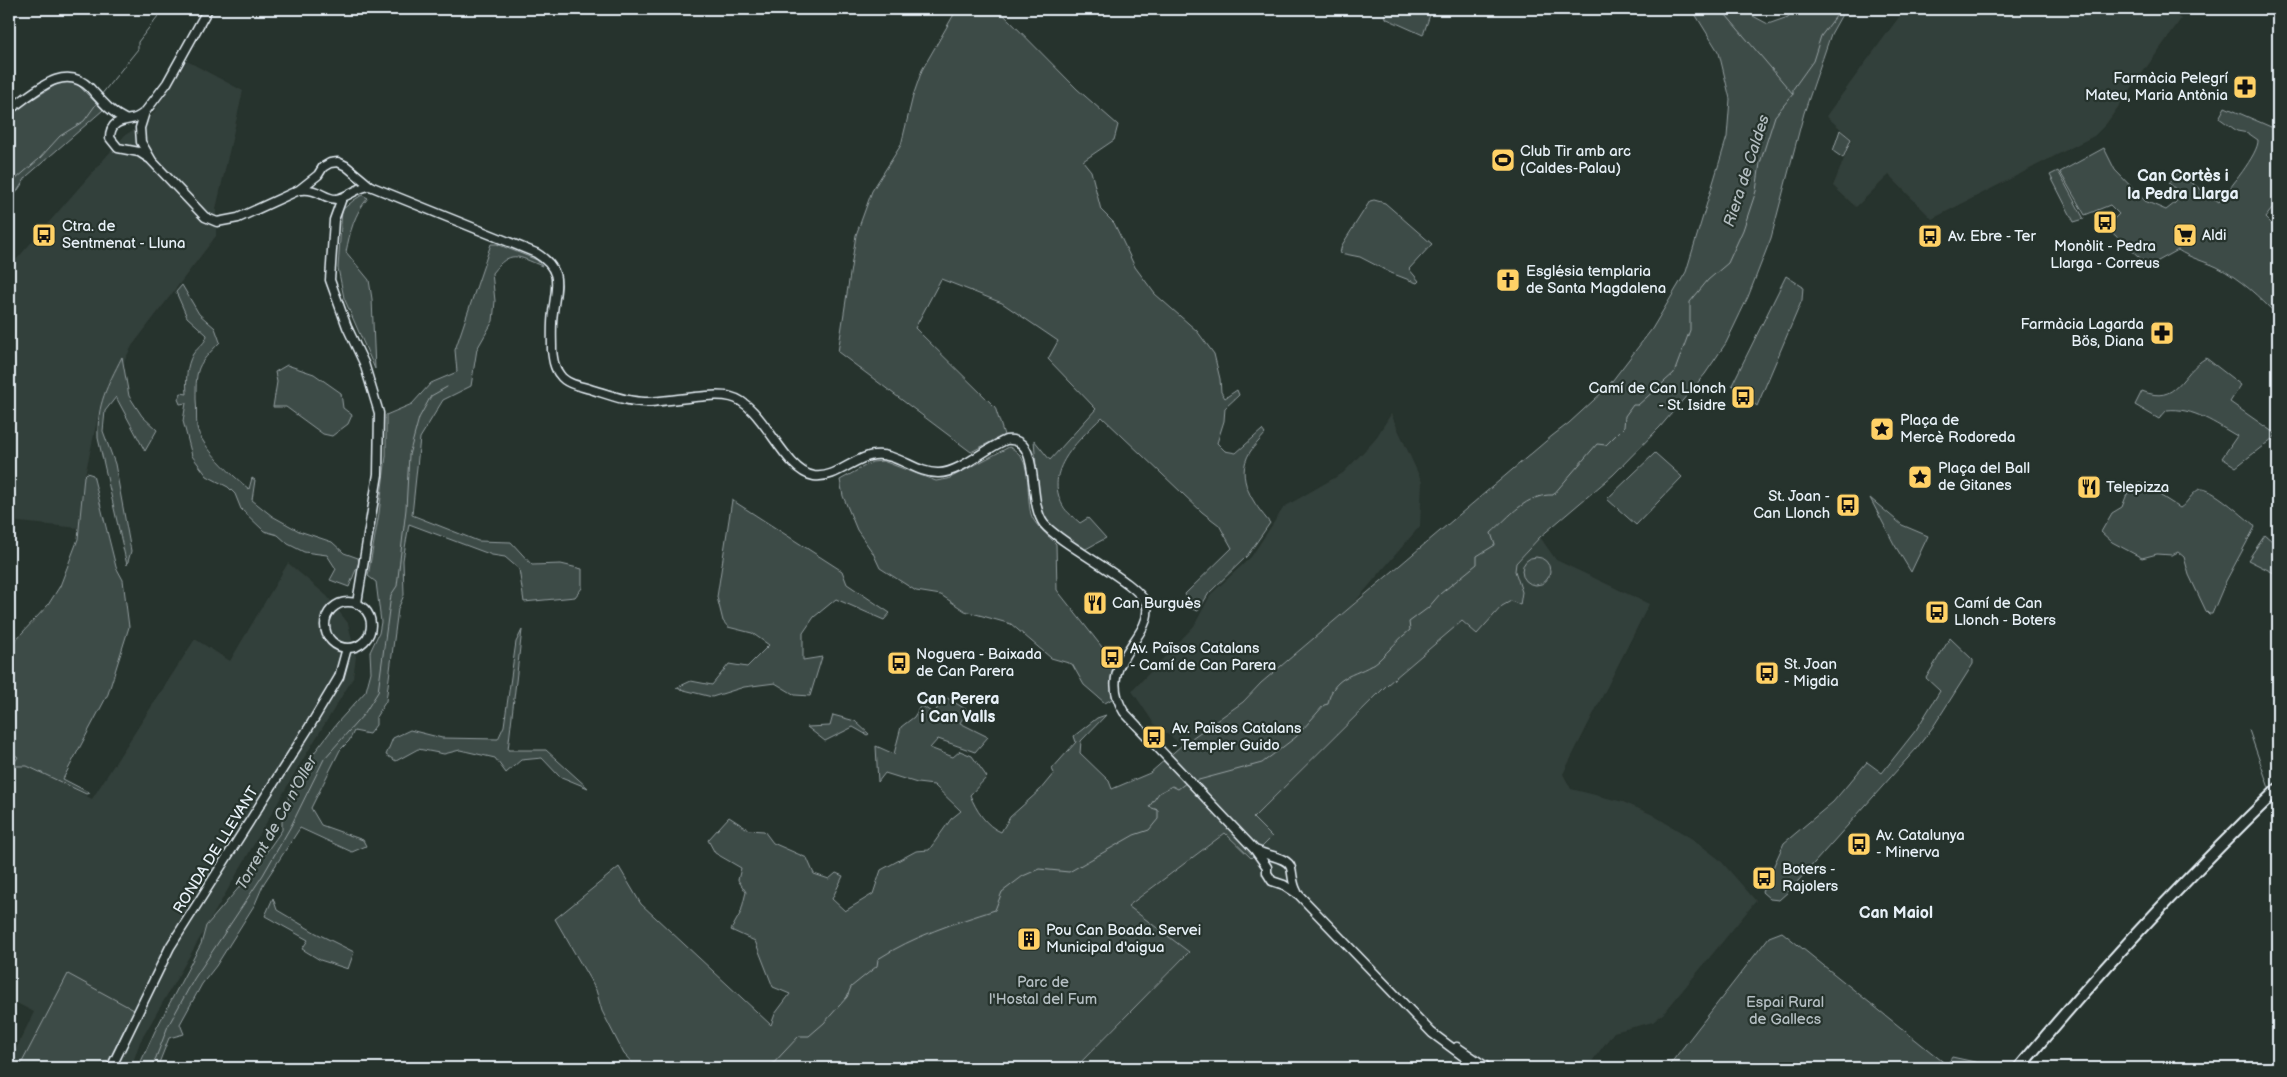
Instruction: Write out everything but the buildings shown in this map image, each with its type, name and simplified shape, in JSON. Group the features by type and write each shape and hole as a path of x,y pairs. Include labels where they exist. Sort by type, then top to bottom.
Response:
{"highway":[{"path":"2019,1068 2056,1024 2198,869 2278,789"}],"main road":[{"path":"129,150 138,144 140,128 146,112 167,83 208,9"},
{"path":"9,110 54,80 64,76 80,80 104,105 140,128"},
{"path":"104,105 112,126 110,133 112,142 118,148 129,150 152,160"},
{"path":"112,126 146,112"},
{"path":"140,138 152,160 195,208 217,222 238,218 299,190 318,175 324,167 335,162 344,164 370,186 536,253 549,262 557,282 552,320 554,364 559,374 569,382 643,402 717,396 735,398 749,408 798,467 815,476 828,474 867,456 878,454 894,458 929,472 942,473 1006,440 1020,442 1027,449 1036,510 1045,525 1066,543 1135,589 1146,601 1147,617 1118,671 1117,697 1121,707 1174,766 1255,850 1267,867 1269,878 1299,896 1418,1019 1448,1046 1479,1068"},
{"path":"349,192 353,182 351,171"},
{"path":"318,175 317,184 325,195 334,220"},
{"path":"357,603 378,474 378,414 364,363 330,280 334,220 342,198 358,188 370,186"},
{"path":"299,190 311,190 342,198"},
{"path":"341,602 357,603 365,609 369,616 370,631 360,644 347,648 338,646 327,636 324,628 328,611 341,602"},
{"name":"RONDA DE LLEVANT","path":"111,1068 170,947 339,677 347,648"},
{"path":"1255,850 1287,862 1291,868 1290,874 1287,880 1279,883"},
{"path":"1267,867 1270,862 1277,859"},
{"path":"1290,874 1299,896"},
{"path":"1418,1019 1488,1068"}],"shaded area":[{"path":"1905,9 2167,9 2181,19 2106,124 2094,136 1932,219 1889,175 1856,207 1833,186 1852,139 1826,116"},
{"path":"187,61 243,91 216,209 216,236 132,346 100,408 85,475 79,528 9,521 9,268 125,135 148,121"},
{"path":"1391,414 1422,482 1420,526 1349,609 1261,683 1243,702 1182,745 1155,725 1132,691 1194,626 1211,594 1251,557 1284,507 1343,473 1374,441"},
{"path":"1540,537 1556,560 1649,604 1563,774 1571,789 1623,802 1651,814 1694,840 1720,860 1756,901 1664,1013 1653,1022 1614,1032 1587,1068 1075,1068 1189,952 1128,907 1225,833 1252,858 1253,818 1388,684 1462,621 1477,633 1502,606 1511,601 1520,604 1522,592 1515,570 1516,563"},
{"path":"288,563 327,596 348,623 356,657 353,678 299,766 140,1042 131,1068 9,1068 9,1063 34,1012 9,999 9,753 92,799 195,639 230,661"}],"green space":[{"path":"957,9 998,9 1077,89 1118,125 1114,140 1083,161 1091,171 1101,210 1114,223 1135,267 1155,294 1197,331 1214,354 1221,392 1225,398 1237,390 1239,395 1225,408 1224,421 1217,443 1225,451 1236,453 1262,430 1265,434 1250,452 1244,471 1245,481 1252,499 1270,523 1247,556 1209,593 1198,611 1192,609 1185,594 1232,548 1219,525 1202,512 1102,417 1066,457 1060,468 1057,480 1058,493 1066,510 1080,523 1088,518 1106,538 1084,550 1048,523 1039,504 1034,440 1050,460 1096,409 1048,359 1058,341 1002,303 941,279 915,328 995,407 1004,435 971,452 838,352 856,235 872,191 901,145 913,96 922,70"},
{"path":"1386,9 1432,9 1423,35 1385,18"},
{"name":"Parc de l'Hostal del Fum","path":"1692,9 1748,9 1753,16 1768,24 1788,17 1792,9 1845,9 1831,34 1804,113 1771,238 1748,297 1726,343 1705,374 1660,427 1613,475 1540,537 1516,563 1515,571 1522,592 1520,605 1511,601 1502,606 1477,634 1462,621 1388,684 1253,818 1272,837 1251,858 1225,833 1128,906 1189,952 1075,1068 637,1068 624,1054 602,1011 596,990 555,919 619,867 641,904 771,1025 775,1014 790,994 773,987 755,941 731,930 741,912 746,892 738,880 741,868 715,853 708,840 729,817 749,830 764,831 773,843 807,858 814,874 829,879 836,873 843,876 832,899 845,911 873,894 881,870 916,851 929,850 951,819 961,811 934,785 917,783 885,773 878,782 876,746 894,754 901,727 914,717 921,705 934,714 944,696 967,710 960,723 988,737 975,752 938,739 930,748 953,757 960,751 972,756 987,777 970,795 982,817 1001,832 1010,817 1040,790 1054,773 1052,769 1076,742 1074,736 1097,718 1106,715 1081,741 1080,753 1109,781 1112,789 1150,773 1182,745 1243,702 1261,683 1569,423 1606,389 1652,329 1686,272 1727,137 1730,99 1719,53"},
{"path":"67,81 76,83 103,110 27,176 9,204 9,114 57,84"},
{"path":"2225,107 2278,130 2278,201 2265,218 2278,231 2278,316 2257,295 2234,277 2217,267 2178,250 2149,266 2106,227 2119,214 2110,205 2085,215 2060,172 2104,148 2115,170 2145,201 2166,210 2175,203 2181,194 2169,183 2177,173 2219,202 2254,154 2258,140 2248,133 2237,131 2219,118"},
{"path":"1840,130 1851,139 1843,158 1833,151"},
{"path":"2058,171 2084,219 2074,222 2050,175"},
{"path":"362,195 368,198 356,217 346,252 369,280 372,299 375,369 344,298 338,268 342,210"},
{"path":"1374,200 1385,203 1432,244 1409,269 1419,281 1417,283 1391,273 1360,257 1340,253 1342,245 1370,201"},
{"path":"491,244 497,244 537,260 542,266 520,257 515,257 504,260 492,273 495,301 493,321 477,349 471,386 443,400 420,438 412,515 478,541 511,542 532,565 561,564 582,569 582,588 575,597 524,602 519,569 505,557 492,555 409,524 403,560 404,595 398,609 386,701 376,717 376,725 369,734 354,731 349,741 340,750 311,808 321,825 363,840 366,846 352,852 300,828 264,883 255,904 216,966 202,984 180,1024 184,1034 169,1038 157,1068 138,1068 155,1031 201,944 206,926 253,871 282,830 282,820 294,779 337,723 366,691 371,672 370,652 379,633 381,622 376,582 368,576 379,513 386,456 386,415 412,404 431,383 457,372 455,350"},
{"path":"1786,276 1803,287 1802,300 1757,406 1732,385"},
{"path":"182,285 199,314 215,328 220,342 199,367 196,388 199,435 218,461 249,489 252,478 255,480 252,500 272,516 299,531 332,542 344,553 358,558 359,562 349,587 330,580 336,569 327,555 304,552 288,544 278,535 264,531 241,509 235,494 228,487 207,476 192,456 183,421 186,403 180,404 178,399 181,393 187,394 189,363 193,354 203,343 207,335 187,317 176,292"},
{"path":"122,357 129,396 142,416 157,430 145,451 116,397 105,411 103,431 115,464 131,551 127,565 98,438 101,405"},
{"path":"2206,358 2241,385 2230,402 2277,435 2236,467 2222,458 2237,436 2212,422 2186,411 2167,410 2159,419 2135,405 2142,391 2154,395 2171,391 2178,386 2197,364"},
{"path":"287,365 314,374 341,393 343,408 352,415 348,424 332,436 323,434 286,407 273,407 277,382 275,372"},
{"path":"1009,447 1022,458 1025,467 1032,518 1056,544 1057,590 1113,661 1112,699 1105,703 1084,685 1072,664 1051,658 1011,624 965,611 941,595 916,591 880,568 873,553 857,530 843,496 840,480 872,462 883,461 936,481 948,479"},
{"path":"1655,453 1682,477 1636,525 1607,499"},
{"path":"87,473 93,475 116,567 123,580 129,627 108,694 63,779 90,793 86,794 27,766 12,766 18,757 9,751 9,647 48,605 60,586 78,539 84,476"},
{"path":"2139,482 2180,508 2200,489 2212,492 2255,527 2226,581 2212,614 2206,611 2189,575 2184,557 2178,552 2172,555 2157,554 2142,558 2112,542 2101,532 2112,513 2122,507 2127,494"},
{"path":"1870,498 1902,525 1928,536 1911,572 1894,544"},
{"path":"732,500 842,571 847,584 890,613 884,620 836,599 814,617 803,633 803,660 822,657 810,696 795,695 775,683 744,687 712,697 676,688 691,681 712,685 729,664 747,667 769,645 752,633 728,627 723,621 717,597"},
{"path":"2265,535 2278,546 2278,575 2248,560"},
{"path":"1536,557 1546,561 1550,571 1546,581 1536,585 1526,581 1522,571 1526,561"},
{"path":"522,630 508,750 546,750 588,788 559,776 542,758 521,760 506,773 495,758 460,750 444,754 418,749 396,761 386,755 393,738 410,730 442,738 498,739 504,726 516,642"},
{"path":"1950,638 1973,660 1973,664 1933,727 1916,749 1789,891 1779,900 1770,899 1762,892 1784,843 1833,802 1867,762 1882,773 1916,730 1940,691 1926,678"},
{"path":"833,715 855,721 869,734 867,735 853,727 825,741 807,727 830,726"},
{"path":"273,898 277,910 316,933 354,952 348,969 320,960 302,949 308,940 265,916"},
{"name":"Espai Rural de Gallecs","path":"1782,932 1947,1065 1952,1057 2002,1068 1667,1068 1769,937"},
{"path":"68,974 134,1010 105,1068 19,1068"}],"waterway":[{"path":"101,95 138,49 138,42 158,16 155,13 156,9"},
{"path":"1721,9 1793,94"},
{"name":"Riera de Caldes","path":"1195,781 1262,763 1296,737 1324,705 1328,704 1335,686 1341,680 1379,660 1410,630 1409,622 1428,608 1440,594 1477,564 1477,556 1495,545 1491,533 1527,502 1535,498 1553,495 1597,444 1606,445 1624,427 1625,416 1633,405 1638,405 1674,373 1690,330 1690,302 1708,280 1728,263 1743,230 1756,191 1760,163 1775,116 1793,94 1793,89 1813,61 1821,36 1837,15 1833,9"},
{"path":"9,192 16,179 39,159 60,136 84,121 97,103"},
{"name":"Torrent de Ca n'Oller","path":"152,1068 168,1026 194,979 263,875 291,826 324,759 364,714 378,692 391,595 397,586 406,509 409,455 419,418 431,396 447,387"},
{"path":"2249,730 2269,788"},
{"name":"Riera de Caldes","path":"769,1068 799,1036 809,1036 824,1023 847,997 851,987 877,966 878,959 920,937 995,910 1002,892 1023,876 1039,869 1069,872 1134,835 1149,830 1158,819 1158,810 1149,807 1159,793 1172,786 1178,789 1186,783"}],"place":[{"name":"Farmàcia Pelegrí Mateu, Maria Antònia","path":"2245,87"},
{"name":"Club Tir amb arc (Caldes-Palau)","path":"1503,160"},
{"name":"Monòlit - Pedra Llarga - Correus","path":"2105,222"},
{"name":"Ctra. de Sentmenat - Lluna","path":"44,235"},
{"name":"Aldi","path":"2185,235"},
{"name":"Av. Ebre - Ter","path":"1930,236"},
{"name":"Església templaria de Santa Magdalena","path":"1508,280"},
{"name":"Farmàcia Lagarda Bös, Diana","path":"2162,333"},
{"name":"Camí de Can Llonch - St. Isidre","path":"1743,397"},
{"name":"Plaça de Mercè Rodoreda","path":"1882,429"},
{"name":"Plaça del Ball de Gitanes","path":"1920,477"},
{"name":"Telepizza","path":"2089,487"},
{"name":"St. Joan - Can Llonch","path":"1848,505"},
{"name":"Can Burguès","path":"1095,603"},
{"name":"Camí de Can Llonch - Boters","path":"1937,612"},
{"name":"Av. Països Catalans - Camí de Can Parera","path":"1112,657"},
{"name":"Noguera - Baixada de Can Parera","path":"899,663"},
{"name":"St. Joan - Migdia","path":"1767,673"},
{"name":"Av. Països Catalans - Templer Guido","path":"1154,737"},
{"name":"Av. Catalunya - Minerva","path":"1859,844"},
{"name":"Boters - Rajolers","path":"1764,878"},
{"name":"Pou Can Boada. Servei Municipal d'aigua","path":"1029,939"}],"district":[{"name":"Can Cortès i la Pedra Llarga","path":"2183,185"},
{"name":"Can Perera i Can Valls","path":"958,708"},
{"name":"Can Maiol","path":"1896,913"}]}
